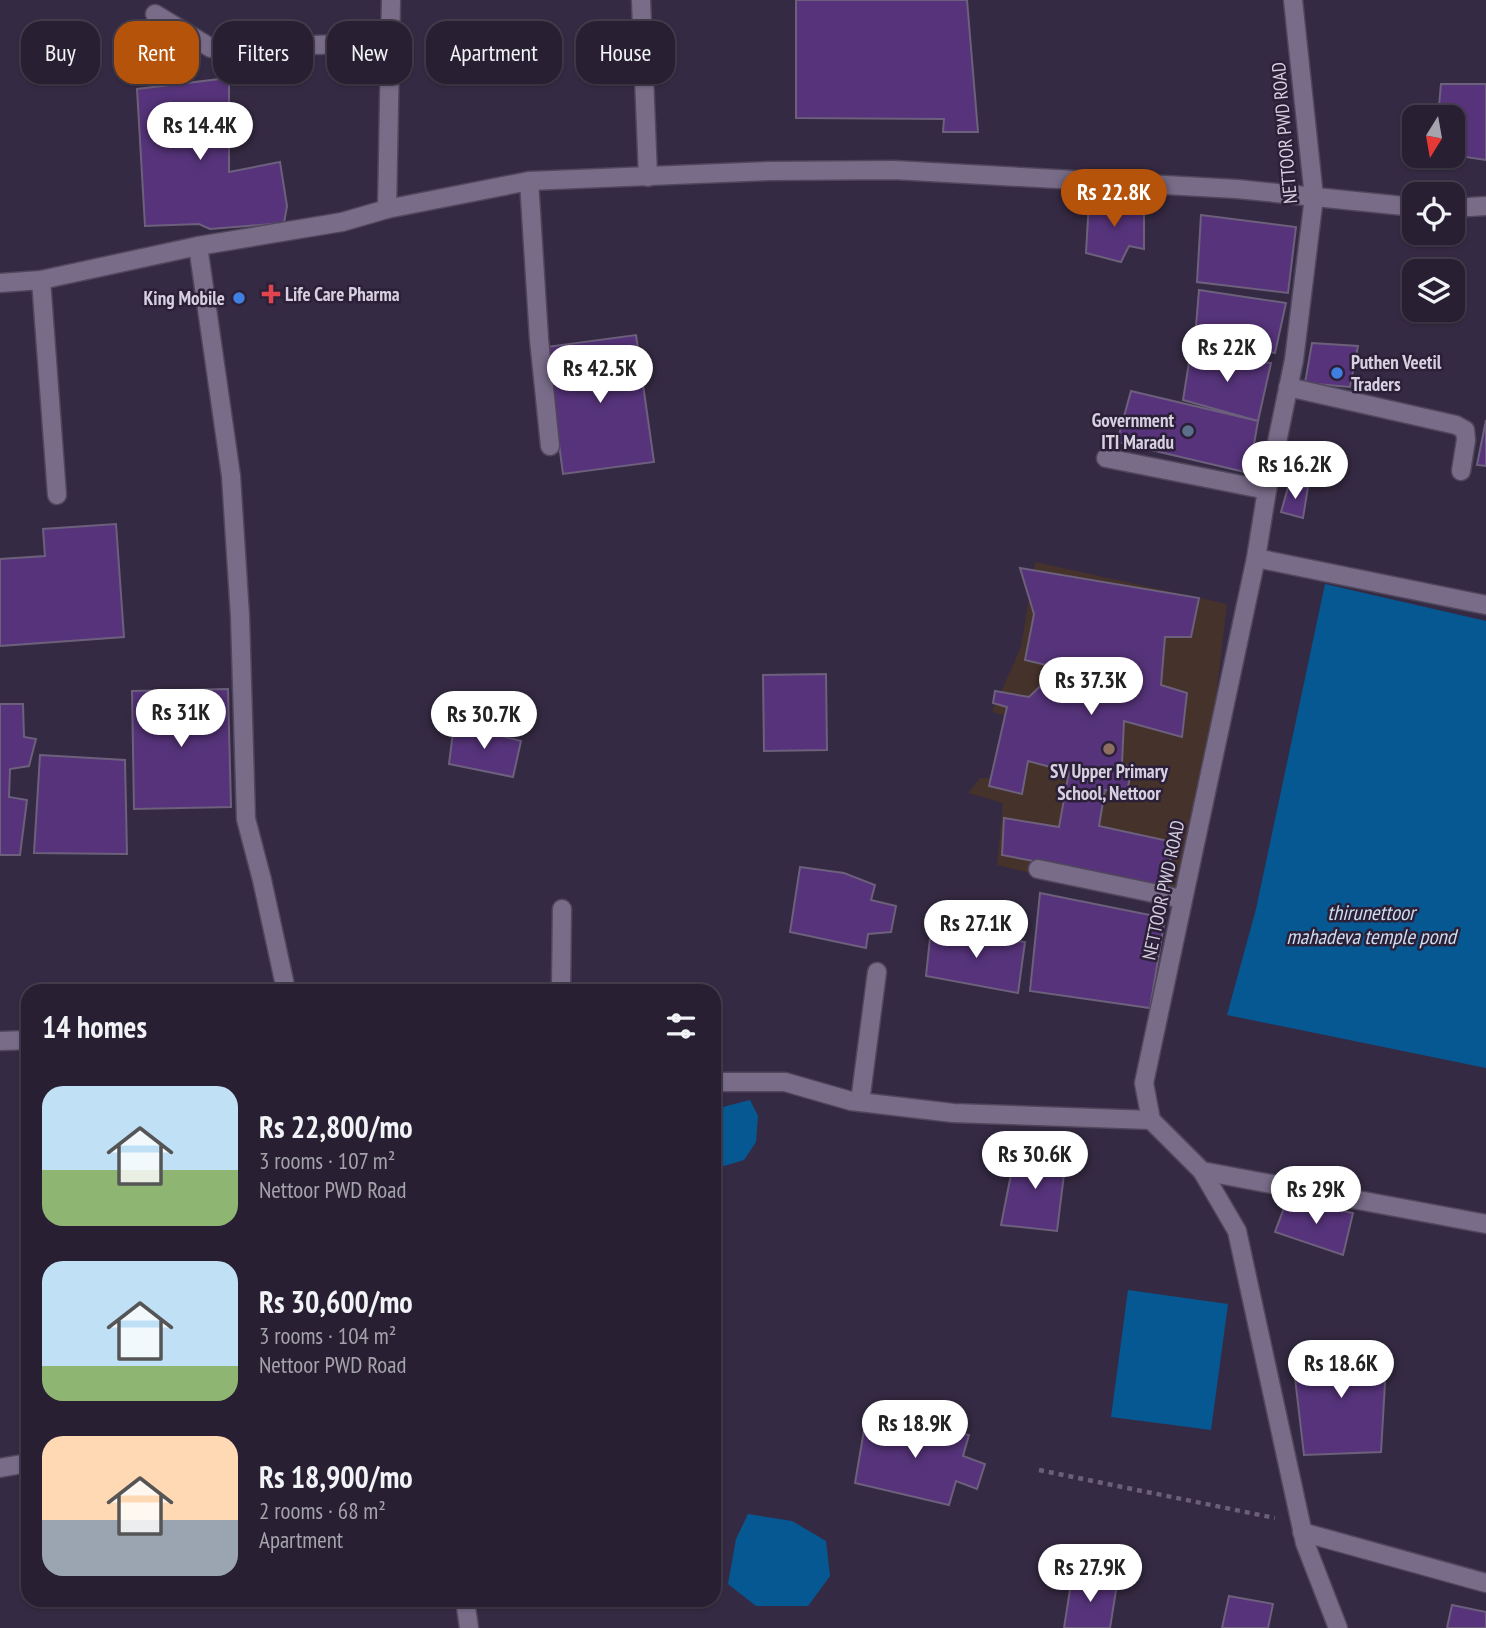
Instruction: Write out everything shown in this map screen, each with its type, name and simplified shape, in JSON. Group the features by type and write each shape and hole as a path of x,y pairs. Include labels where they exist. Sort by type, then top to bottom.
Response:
{"street":[{"path":"390,21 391,0"},
{"path":"641,0 648,177"},
{"name":"NETTOOR PWD ROAD","path":"1151,1120 1144,1083 1256,558 1294,360 1314,197 1293,0"},
{"path":"155,14 211,48 327,45"},
{"path":"387,209 389,84"},
{"path":"0,283 41,280 198,246 342,222 387,209 529,181 770,171 894,170 1237,189 1402,206"},
{"path":"529,181 539,338 550,446"},
{"path":"1465,207 1486,206"},
{"path":"198,246 232,476 240,616 246,819 285,984"},
{"path":"41,280 57,495"},
{"path":"1288,387 1456,425 1465,430 1461,471"},
{"path":"1106,458 1267,490"},
{"path":"1256,558 1486,605"},
{"path":"1038,869 1182,899"},
{"path":"561,984 562,909"},
{"path":"860,1102 877,972"},
{"path":"0,1041 21,1040"},
{"path":"721,1082 785,1082 860,1102 953,1113 1151,1120 1202,1171 1237,1231 1301,1528 1338,1628"},
{"path":"1202,1171 1486,1224"},
{"path":"0,1468 21,1464"},
{"path":"1301,1528 1486,1583"},
{"path":"466,1607 469,1628"}],"path":[{"path":"1039,1470 1301,1528"}],"shaded area":[{"name":"SV Upper Primary School, Nettoor","path":"1035,562 1227,604 1191,911 997,865 1003,803 968,793 980,778 998,778 1018,719 992,712 1021,647"}],"water":[{"name":"thirunettoor mahadeva temple pond","path":"1325,584 1486,621 1486,1068 1227,1015 1256,909"},
{"path":"750,1100 758,1116 756,1142 744,1160 721,1167 721,1107"},
{"path":"1128,1290 1228,1304 1211,1430 1111,1417"},
{"path":"748,1514 792,1521 826,1541 830,1576 808,1606 756,1606 728,1584 736,1539"}],"building":[{"path":"796,0 967,0 978,132 943,132 944,119 796,118"},
{"path":"213,80 213,84 229,84 229,172 280,162 287,206 284,223 210,229 199,224 145,226 137,89 199,84 199,82"},
{"path":"1441,84 1486,84 1486,160 1465,157 1465,105 1439,105"},
{"path":"1089,200 1144,207 1144,249 1129,246 1121,262 1086,253"},
{"path":"1201,215 1296,227 1288,293 1197,282"},
{"path":"1199,290 1286,303 1275,353 1195,338"},
{"path":"636,335 654,462 563,474 546,347"},
{"path":"1312,343 1358,346 1350,387 1305,383"},
{"path":"1191,350 1271,363 1258,421 1183,400"},
{"name":"Government ITI Maradu","path":"1131,391 1258,421 1249,473 1117,442"},
{"path":"1486,420 1486,466 1477,465"},
{"path":"1289,484 1308,487 1303,518 1281,512"},
{"path":"116,524 124,637 0,646 0,559 45,556 43,529"},
{"path":"1020,568 1199,598 1191,637 1165,637 1161,685 1187,693 1182,737 1124,721 1122,763 1131,768 1127,795 1105,790 1099,826 1173,842 1166,886 1002,855 1004,818 1059,827 1069,772 1028,761 1022,794 989,786 1007,707 993,703 995,691 1029,697 1059,668 1025,660 1034,614"},
{"path":"826,674 827,750 764,751 763,675"},
{"path":"228,689 231,807 134,809 132,691"},
{"path":"0,704 23,704 24,737 36,739 29,766 10,769 9,797 27,800 20,855 0,855"},
{"path":"454,724 521,741 513,777 449,764"},
{"path":"40,755 125,760 127,854 34,853"},
{"path":"800,867 844,873 875,885 871,900 896,906 891,932 868,934 866,948 790,932"},
{"path":"1040,893 1165,918 1150,1008 1030,991"},
{"path":"931,929 1025,942 1018,993 926,976"},
{"path":"1016,1149 1066,1158 1057,1231 1001,1225"},
{"path":"1287,1200 1353,1213 1343,1255 1275,1232"},
{"path":"1387,1348 1381,1452 1304,1455 1292,1352"},
{"path":"867,1413 969,1435 963,1456 985,1464 977,1489 956,1481 949,1505 855,1483"},
{"path":"1072,1577 1117,1584 1110,1628 1064,1628"},
{"path":"1229,1596 1273,1604 1268,1628 1222,1628"},
{"path":"1452,1605 1486,1612 1486,1628 1447,1628"}],"place":[{"name":"Life Care Pharma","path":"271,294"},
{"name":"King Mobile","path":"239,298"},
{"name":"Puthen Veetil Traders","path":"1337,373"},
{"name":"Government ITI Maradu","path":"1188,431"},
{"name":"SV Upper Primary School, Nettoor","path":"1109,749"}]}
